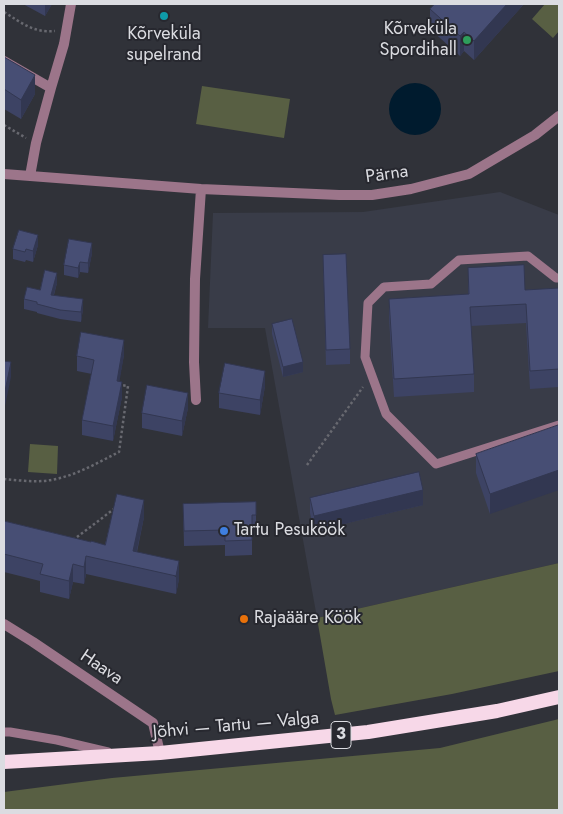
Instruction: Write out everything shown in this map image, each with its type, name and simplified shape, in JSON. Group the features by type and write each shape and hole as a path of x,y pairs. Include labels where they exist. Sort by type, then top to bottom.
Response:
{"highway":[{"name":"Jõhvi — Tartu — Valga","path":"4,762 160,753 368,732 497,711 559,697"}],"street":[{"path":"30,176 50,88 64,44 71,4"},
{"path":"4,61 50,88"},
{"name":"Pärna","path":"4,174 201,188 372,195 411,189 469,174 535,135 559,116"},
{"path":"196,400 194,362 195,279 201,188"},
{"name":"Haava","path":"4,624 153,723 160,753"}],"lane":[{"path":"559,278 556,278 528,256 459,260 431,284 384,287 368,303 365,357 386,414 436,464 559,425"},
{"path":"4,732 57,740 121,755"}],"path":[{"path":"4,12 35,30 45,32 67,29"},
{"path":"4,125 36,143"},
{"path":"307,465 372,375"},
{"path":"4,479 42,481 56,479 78,472 120,452 128,386 120,385"},
{"path":"71,542 120,505"}],"shaded area":[{"path":"500,192 559,215 559,563 317,618 265,328 208,328 213,213 363,212"}],"green space":[{"path":"545,4 559,4 559,31 553,38 532,19"},
{"path":"202,86 290,99 284,138 196,124"},
{"path":"30,444 58,446 57,474 28,472"},
{"path":"559,563 559,671 452,694 335,715 317,618"},
{"path":"559,719 559,810 4,810 4,792 112,778 440,748"}],"water":[{"path":"410,83 420,83 434,90 441,104 441,114 434,128 420,135 410,135 400,131 393,124 389,114 389,104 393,94 400,87"}],"building":[{"path":"435,4 507,4 474,41 464,32 460,36 430,9"},
{"path":"4,57 35,75 21,100 4,89"},
{"path":"19,230 38,235 33,251 26,249 25,252 13,249"},
{"path":"69,239 92,243 88,263 80,262 78,268 64,265"},
{"path":"346,254 350,349 326,350 323,255"},
{"path":"524,265 525,290 559,288 559,369 530,371 526,304 470,307 474,374 394,379 389,299 469,294 468,268"},
{"path":"45,270 57,273 51,295 83,299 81,312 60,310 24,299 27,287 40,290"},
{"path":"292,319 303,362 283,367 272,324"},
{"path":"81,332 124,340 117,381 122,382 113,426 82,420 94,360 77,356"},
{"path":"4,361 11,362 4,396"},
{"path":"225,363 265,371 260,400 219,393"},
{"path":"147,385 188,393 182,421 142,413"},
{"path":"559,425 559,470 490,494 476,454"},
{"path":"419,472 423,490 314,516 310,498"},
{"path":"117,494 144,500 133,551 179,561 176,576 86,556 84,567 73,564 69,581 40,574 43,564 4,554 4,521 105,545"},
{"path":"256,502 256,515 252,515 252,540 225,541 225,530 184,531 183,504"}],"place":[{"name":"Kõrveküla supelrand","path":"164,16"},
{"name":"Kõrveküla Spordihall","path":"467,40"},
{"name":"Tartu Pesuköök","path":"224,531"},
{"name":"Rajaääre Köök","path":"244,619"}]}
